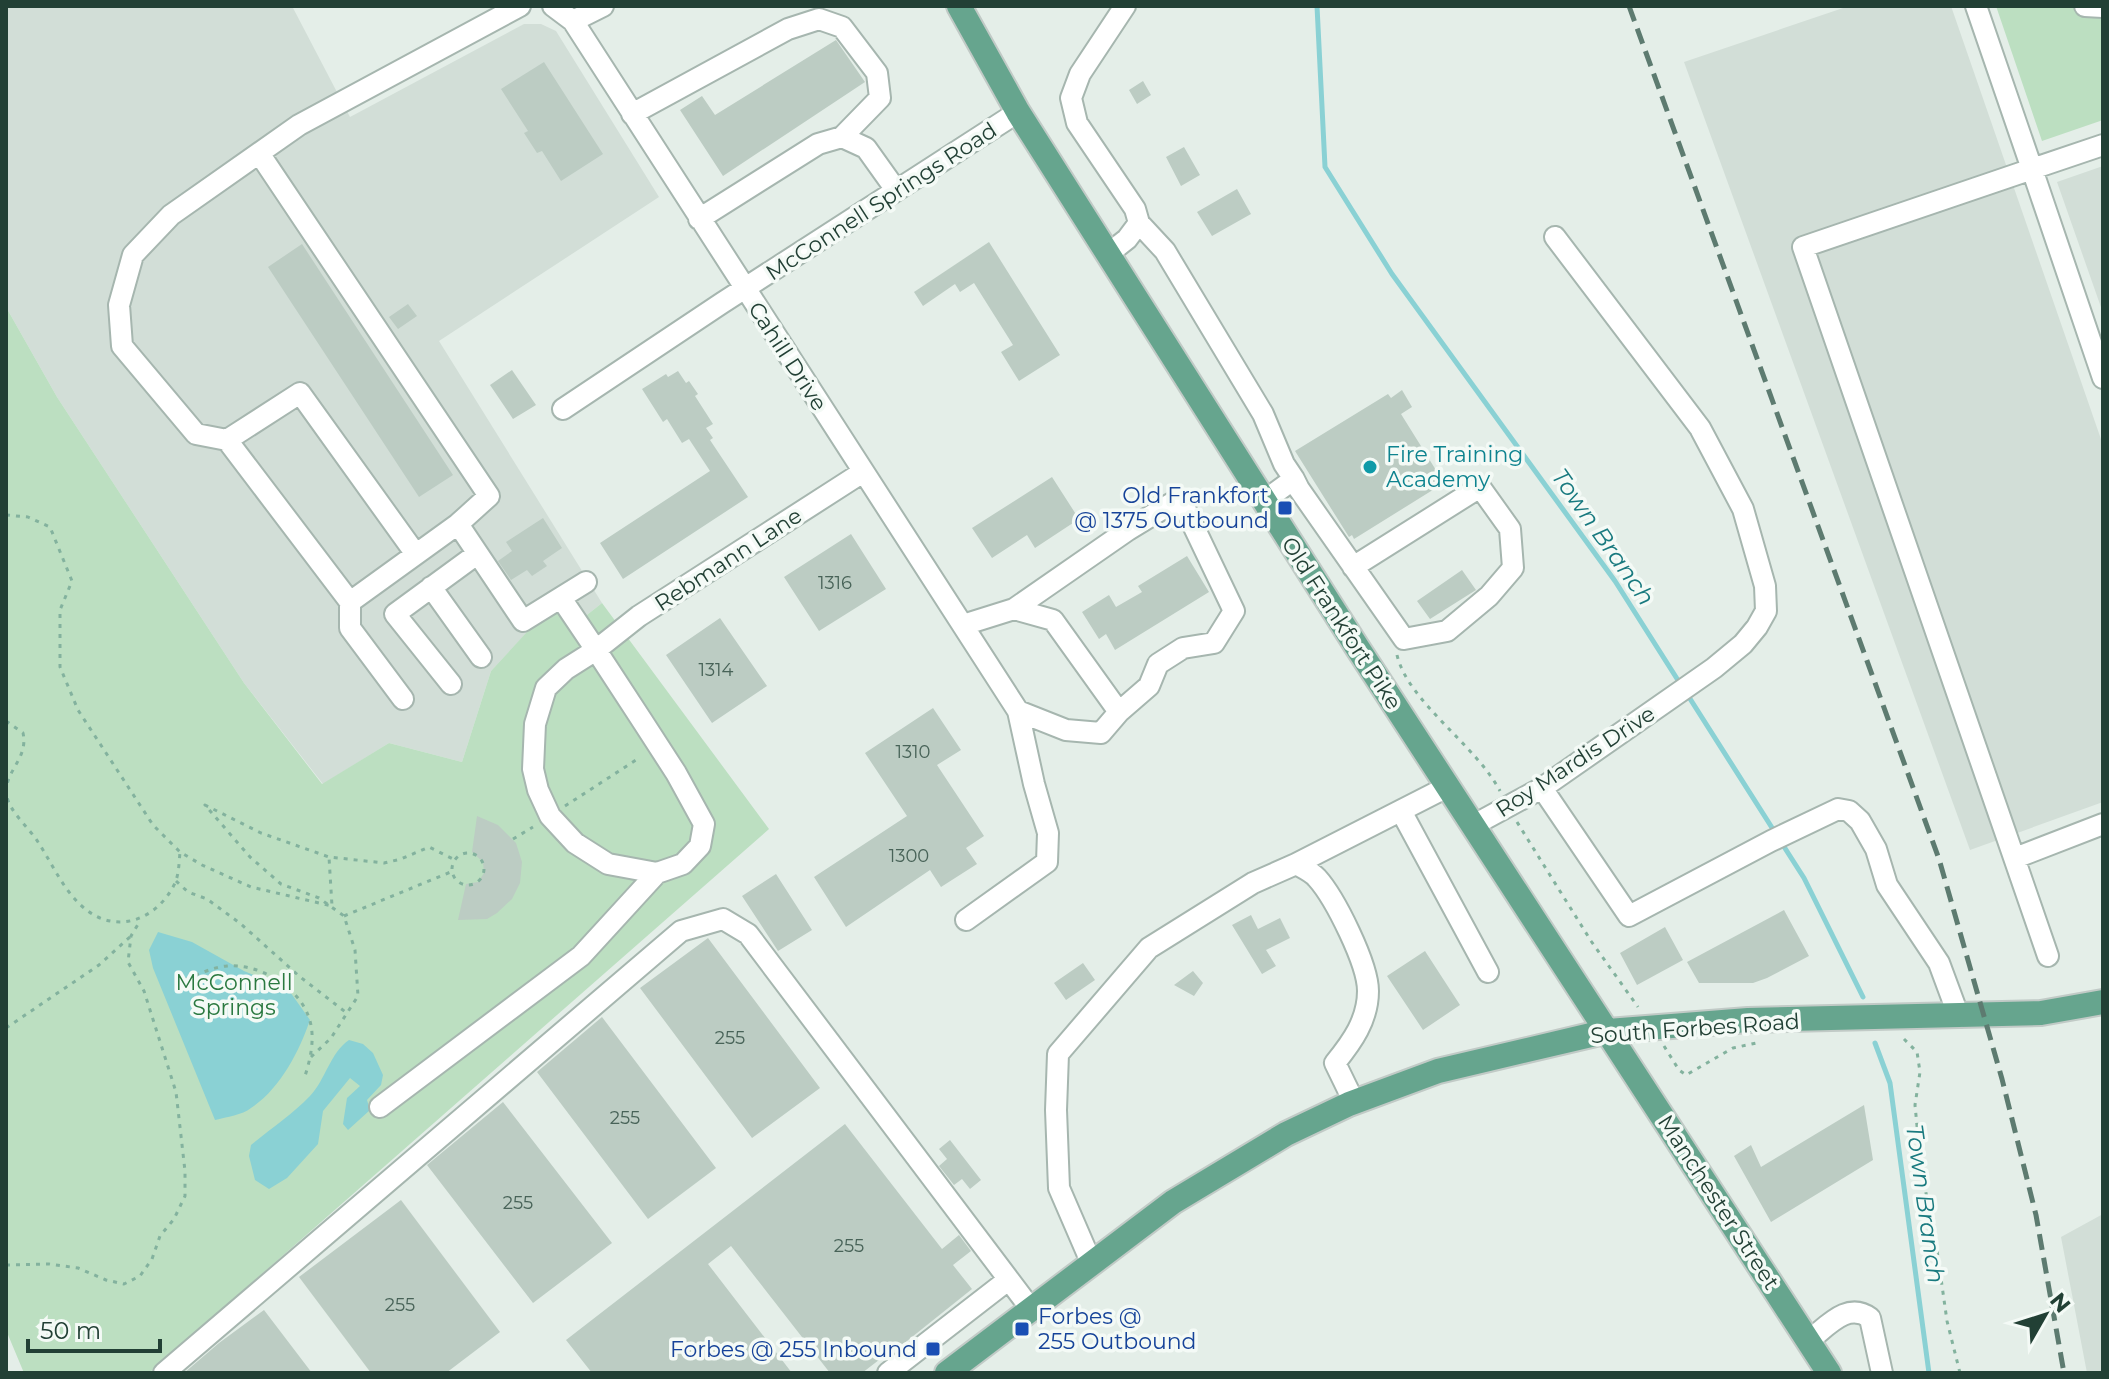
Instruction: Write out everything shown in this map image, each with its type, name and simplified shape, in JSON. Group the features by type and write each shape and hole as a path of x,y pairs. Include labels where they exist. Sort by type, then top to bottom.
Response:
{"main road":[{"name":"Old Frankfort Pike","path":"959,6 1018,112 1264,501 1472,826 1608,1031"},
{"name":"South Forbes Road","path":"947,1373 1173,1202 1286,1134 1354,1102 1438,1071 1608,1031 1748,1020 2041,1013 2103,1002"},
{"name":"Manchester Street","path":"1608,1031 1829,1373"}],"street":[{"path":"403,699 350,628 350,602 227,440 196,434 122,346 119,305 133,255 171,215 299,125 520,6"},
{"path":"561,10 603,6"},
{"path":"1976,6 2103,378"},
{"path":"2085,6 2103,7"},
{"path":"1126,7 1080,74 1071,98 1077,123 1135,209 1139,223 1165,251 1263,414 1284,464 1353,567 1404,639 1447,631 1489,596 1513,568 1510,529 1480,487 1353,567"},
{"name":"Cahill Drive","path":"561,10 632,114 1018,711"},
{"path":"632,114 788,29 819,19 842,27 877,73 880,98 842,137 818,144 699,219"},
{"name":"McConnell Springs Road","path":"563,409 1018,112"},
{"path":"842,137 866,148 896,190"},
{"path":"2048,956 1803,247 2103,145"},
{"path":"259,153 489,496 458,524 350,602"},
{"path":"1108,254 1127,239 1139,223"},
{"name":"Roy Mardis Drive","path":"1472,826 1542,788 1714,668 1743,644 1766,611 1765,586 1743,509 1700,428 1555,237"},
{"path":"227,440 300,393 415,553"},
{"name":"Rebmann Lane","path":"657,873 608,864 575,843 550,816 538,790 533,769 535,724 546,688 566,669 639,616 863,472"},
{"path":"1264,501 1294,479"},
{"path":"963,625 1014,609 1128,530 1177,500 1182,502 1234,611 1214,643 1183,648 1158,664 1149,686 1119,712 1101,733 1066,730 1018,711"},
{"path":"458,524 523,621 586,582"},
{"path":"451,684 395,614 477,554"},
{"path":"431,587 481,657"},
{"path":"380,1107 581,956 657,873 683,864 700,846 704,824 676,773 561,598"},
{"path":"1014,609 1053,620 1119,712"},
{"path":"966,920 1047,862 1048,833 1018,711"},
{"path":"1091,1262 1059,1188 1056,1110 1058,1054 1149,948 1253,883 1447,787"},
{"path":"1542,788 1629,916 1817,819 1838,809 1849,811 1860,821 1876,849 1887,885 1939,963 1959,1017"},
{"path":"1401,811 1488,972"},
{"path":"2015,858 2103,824"},
{"path":"1296,864 1317,877 1341,917 1356,948 1368,990 1359,1032 1335,1063 1354,1102"},
{"path":"164,1373 681,931 723,919 748,934 1031,1309"},
{"path":"888,1373 1008,1280"},
{"path":"1808,1341 1848,1311 1861,1311 1870,1318 1882,1373"}],"path":[{"path":"6,515 28,517 50,527 72,581 60,610 60,667 78,710 153,825 180,852 251,887 332,906"},
{"path":"6,721 23,733 26,745 7,782 7,799 67,892 101,919 122,923 140,921"},
{"path":"555,813 636,760"},
{"path":"311,1057 331,1038 358,996 355,950 344,916 319,898 281,884 250,857 205,805 261,833 329,857 384,863 429,847 455,860"},
{"path":"513,839 539,823"},
{"path":"6,1028 99,965 131,936 140,921 160,904 176,881 180,852"},
{"path":"462,854 475,854 483,862 484,873 478,882 466,884 457,880 453,871 455,860 462,854"},
{"path":"329,857 332,906"},
{"path":"344,916 453,871"},
{"path":"176,881 188,892 207,899 241,924 299,976 348,1014"},
{"path":"6,1265 49,1264 78,1268 124,1284 140,1276 152,1259 160,1236 174,1219 185,1196 176,1092 144,991 128,962 131,936"},
{"path":"186,979 229,965 258,970 284,985 309,1016 311,1057 305,1076"},
{"path":"1893,1036 1903,1038 1917,1052 1920,1072 1915,1105 1921,1168 1947,1321 1960,1373"},
{"path":"1675,1063 1686,1075 1692,1074 1733,1048 1764,1041"}],"shaded area":[{"path":"6,6 292,6 350,117 524,24 541,24 556,31 659,197 439,341 602,603 573,626 551,607 491,671 462,762 389,743 323,784 244,683 57,397 6,307"},
{"path":"1849,6 1951,6 2103,445 2103,802 1970,850 1684,62"},
{"path":"2103,166 2103,313 2057,182"},
{"path":"2103,1214 2103,1373 2087,1373 2061,1237"}],"green space":[{"path":"1996,6 2103,6 2103,120 2042,141"},
{"name":"McConnell Springs","path":"6,307 57,397 244,683 322,784 389,743 462,762 491,671 551,606 573,626 602,603 769,829 149,1373 24,1373 6,1330"}],"water":[{"path":"158,932 192,942 244,971 288,989 310,1020 280,1080 251,1108 234,1116 215,1120 153,968 149,950"},
{"path":"349,1040 363,1044 373,1053 383,1075 381,1085 367,1100 370,1110 348,1130 343,1124 347,1098 360,1086 350,1078 323,1111 318,1144 287,1178 269,1189 255,1180 249,1156 251,1145 310,1096 337,1052"}],"building":[{"path":"836,40 865,82 723,176 680,110 702,96 715,115"},
{"path":"544,62 603,154 561,181 542,151 537,153 524,133 528,131 501,89"},
{"path":"1143,81 1151,95 1137,104 1129,90"},
{"path":"1184,147 1200,175 1181,186 1166,157"},
{"path":"1237,189 1251,214 1212,236 1197,212"},
{"path":"989,242 1060,355 1019,381 1001,352 1013,345 974,283 960,292 955,284 923,306 914,292"},
{"path":"302,244 453,475 419,497 268,267"},
{"path":"408,304 417,316 398,329 389,317"},
{"path":"512,370 536,405 513,419 490,385"},
{"path":"678,371 698,394 695,396 713,424 706,428 713,438 710,440 748,497 623,579 600,543 710,471 689,439 682,443 667,419 663,422 642,389 666,374 668,377"},
{"name":"Fire Training Academy","path":"1402,390 1412,407 1401,414 1444,483 1354,539 1352,535 1349,537 1295,451 1388,394 1391,398"},
{"path":"1052,477 1079,519 1035,548 1027,535 992,558 972,528"},
{"path":"543,518 562,548 543,561 547,566 532,576 527,570 511,580 498,561 512,551 506,542"},
{"path":"851,534 886,589 819,631 784,577"},
{"path":"1187,556 1209,592 1115,650 1106,634 1099,639 1082,612 1109,595 1116,607 1142,592 1138,586"},
{"path":"1462,570 1476,590 1430,619 1417,601"},
{"path":"720,618 767,686 712,723 666,655"},
{"path":"933,708 961,750 937,765 984,836 966,848 977,864 941,887 930,870 846,927 814,877 907,816 865,753"},
{"path":"477,816 498,825 516,843 522,862 520,883 512,899 487,919 458,920 466,884 478,882 484,873 483,862 472,852"},
{"path":"776,874 812,930 778,951 742,896"},
{"path":"1784,910 1809,956 1753,983 1699,983 1687,962"},
{"path":"1251,915 1258,929 1280,918 1290,938 1266,950 1276,966 1262,974 1232,925"},
{"path":"1665,927 1683,960 1637,985 1620,953"},
{"path":"708,938 820,1088 752,1138 640,988"},
{"path":"1425,951 1460,1005 1423,1030 1387,976"},
{"path":"1083,963 1095,980 1066,1000 1054,983"},
{"path":"1193,971 1203,983 1194,996 1174,985"},
{"path":"602,1017 716,1168 648,1219 537,1072"},
{"path":"503,1102 612,1243 533,1303 427,1165"},
{"path":"1864,1105 1873,1160 1771,1222 1734,1156 1751,1145 1761,1167"},
{"path":"845,1124 942,1249 959,1235 971,1251 953,1265 972,1289 862,1373 830,1373 731,1246 708,1264 792,1373 592,1373 566,1340"},
{"path":"950,1140 981,1180 970,1189 962,1179 954,1185 939,1166 947,1159 939,1149"},
{"path":"401,1200 500,1332 446,1373 371,1373 299,1277"},
{"path":"264,1310 312,1373 184,1373 219,1343"}],"waterway":[{"name":"Town Branch","path":"1317,6 1325,167 1392,274 1615,581 1681,685"},
{"name":"Town Branch","path":"1687,694 1776,834"},
{"name":"Town Branch","path":"1781,842 1804,878 1863,997"},
{"name":"Town Branch","path":"1875,1043 1890,1083 1929,1373"}],"railway":[{"path":"1629,6 1939,859 2002,1079 2036,1215 2064,1373"}],"place":[{"name":"Fire Training Academy","path":"1370,467"},
{"name":"Old Frankfort @ 1375 Outbound","path":"1285,508"},
{"name":"Forbes @ 255 Outbound","path":"1022,1329"},
{"name":"Forbes @ 255 Inbound","path":"933,1349"}]}
